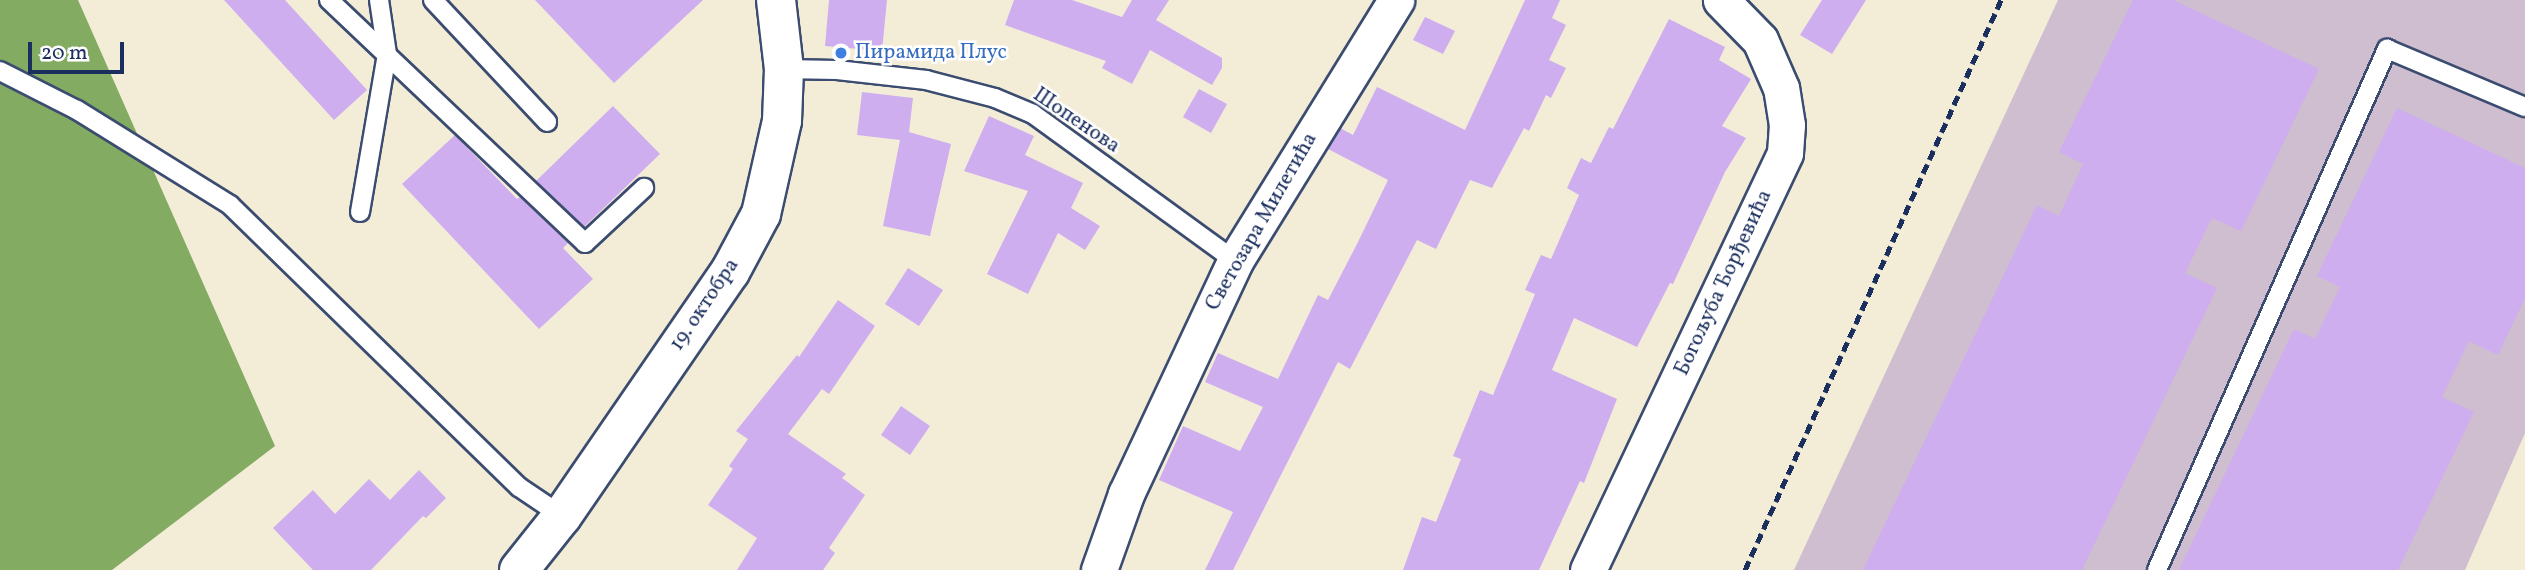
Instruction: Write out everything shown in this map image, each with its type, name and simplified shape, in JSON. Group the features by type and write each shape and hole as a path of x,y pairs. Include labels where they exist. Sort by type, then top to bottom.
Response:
{"street":[{"name":"19. октобра","path":"519,570 562,516 730,272 761,214 782,121 784,69 776,0"},
{"name":"Светозара Милетића","path":"1099,570 1126,494 1235,261 1396,0"},
{"name":"Богољуба Ђорђевића","path":"1588,570 1785,153 1787,125 1781,88 1760,40 1721,0"}],"lane":[{"path":"329,0 585,243 644,188"},
{"path":"360,212 387,54 379,0"},
{"path":"433,0 547,122"},
{"path":"2157,570 2387,49 2525,107"},
{"name":"Шопенова","path":"784,69 838,70 926,80 995,98 1033,114 1235,261"},
{"path":"0,71 76,110 230,205 519,487 562,516"}],"shaded area":[{"path":"2058,0 2525,0 2525,433 2465,570 1794,570"}],"green space":[{"path":"0,0 78,0 275,446 112,570 0,570"}],"building":[{"path":"224,0 285,0 367,90 334,120"},
{"path":"535,0 703,0 614,83"},
{"path":"829,0 887,0 882,51 825,46"},
{"path":"1014,0 1072,0 1122,17 1132,0 1169,0 1156,20 1222,58 1222,68 1212,85 1150,50 1132,84 1102,68 1106,61 1005,25"},
{"path":"1525,0 1560,0 1552,18 1566,25 1549,60 1566,68 1551,98 1546,95 1529,131 1524,128 1492,188 1470,180 1436,249 1417,240 1350,369 1338,362 1233,570 1205,570 1233,512 1159,480 1183,426 1240,451 1263,407 1205,382 1218,353 1278,379 1318,295 1328,300 1358,242 1388,180 1328,149 1340,128 1353,135 1377,87 1465,130"},
{"path":"1822,0 1866,0 1832,54 1800,35"},
{"path":"2133,0 2173,0 2319,69 2241,231 2212,218 2185,273 2217,288 2082,570 1863,570 2037,205 2059,216 2083,164 2059,152"},
{"path":"1425,17 1455,31 1443,54 1413,40"},
{"path":"1669,19 1725,47 1719,60 1751,79 1722,126 1746,138 1725,172 1673,284 1670,283 1637,347 1574,318 1552,370 1617,399 1584,483 1580,481 1539,570 1403,570 1422,517 1436,522 1461,459 1453,456 1480,390 1493,395 1535,294 1525,290 1541,255 1551,259 1579,195 1567,188 1581,158 1591,163 1609,127 1613,129"},
{"path":"1199,89 1227,104 1211,133 1183,117"},
{"path":"862,92 913,98 909,132 951,144 930,236 883,226 900,140 857,135"},
{"path":"613,106 660,154 584,227 536,181"},
{"path":"2397,108 2525,168 2525,298 2498,355 2469,341 2442,397 2474,412 2398,570 2179,570 2294,329 2315,339 2340,287 2317,276"},
{"path":"989,116 1034,136 1025,155 1083,183 1071,208 1100,226 1085,250 1058,233 1028,294 987,274 1028,191 964,171"},
{"path":"455,135 517,199 520,197 568,243 563,248 593,279 539,329 402,184"},
{"path":"908,268 943,290 919,326 885,304"},
{"path":"838,300 875,326 829,394 822,389 788,434 846,474 842,478 865,495 829,548 835,553 823,570 737,570 757,538 708,505 733,469 729,466 748,439 736,431 797,355 799,357"},
{"path":"901,406 930,426 910,455 881,435"},
{"path":"419,470 446,498 426,518 423,516 371,570 313,570 273,528 313,490 335,514 369,479 390,500"}],"railway":[{"path":"1745,570 2001,0"}],"place":[{"name":"Пирамида Плус","path":"841,53"}]}
